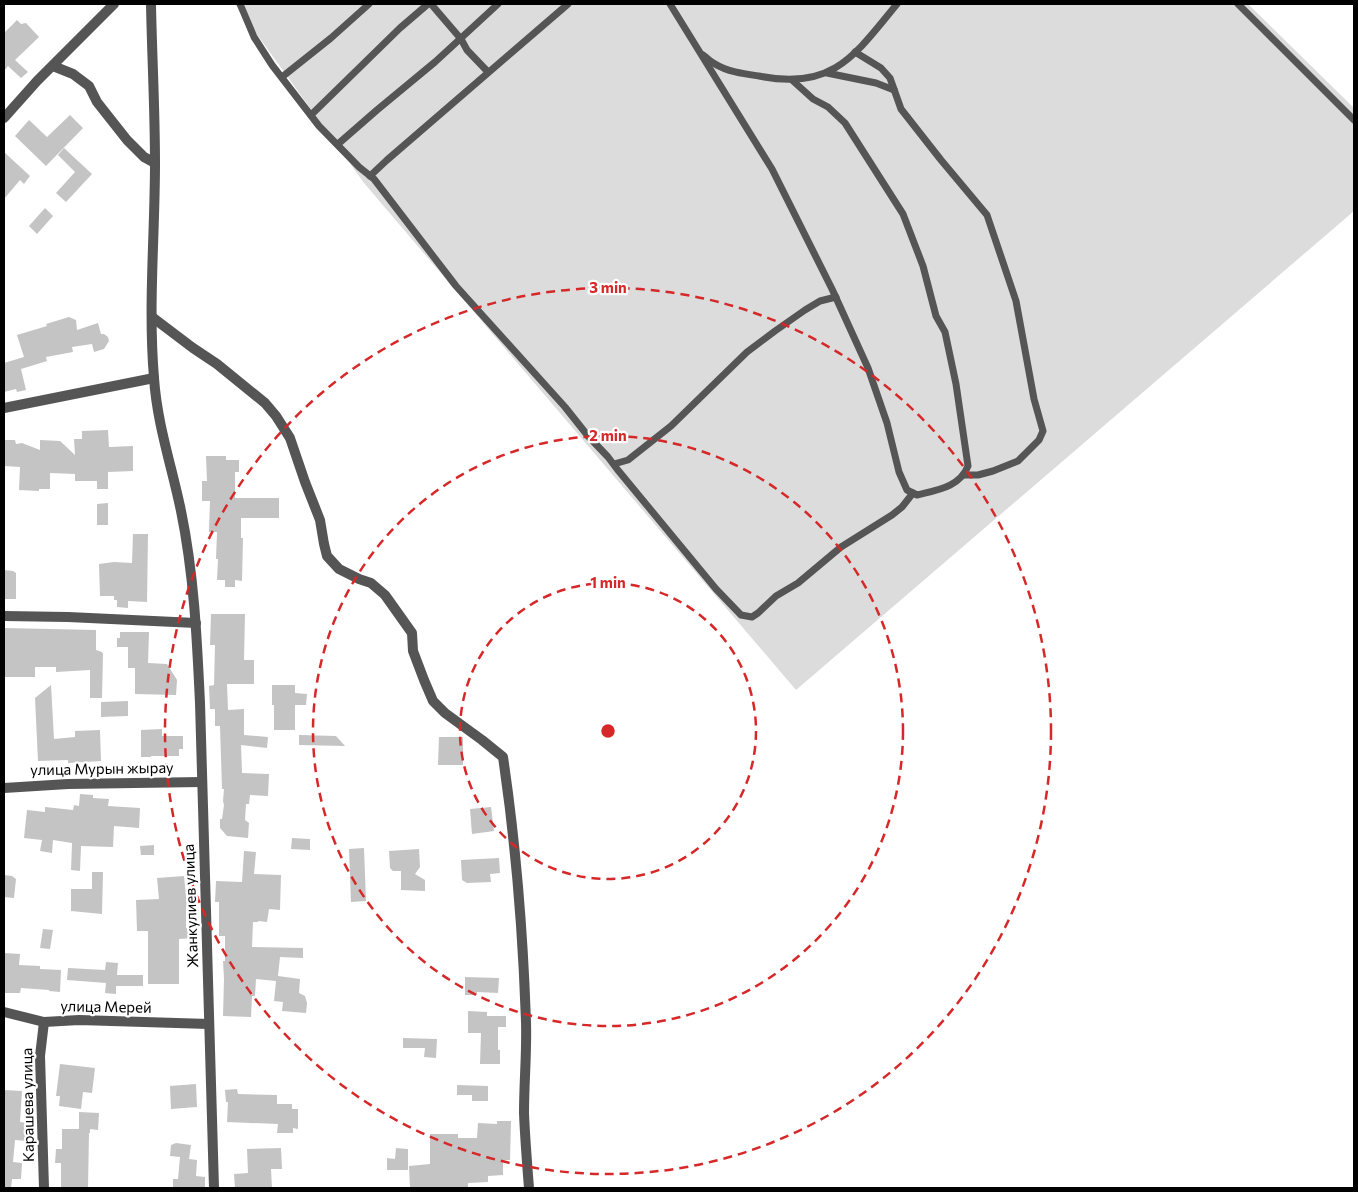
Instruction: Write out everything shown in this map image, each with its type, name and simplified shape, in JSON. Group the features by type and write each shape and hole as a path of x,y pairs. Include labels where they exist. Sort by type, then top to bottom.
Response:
{"street":[{"path":"4,118 52,66 114,4"},
{"name":"Жанкулиев улица","path":"151,4 155,163 152,317 154,378 159,420 181,510 189,554 196,623 214,1188"},
{"path":"52,66 73,74 89,86 97,102 127,140 144,157 155,163"},
{"path":"152,317 265,403 276,416 290,438 320,520 328,556 339,569 371,583 386,595 412,634 413,651 433,701 444,713 503,757 517,871 526,1023 524,1112 528,1188"},
{"path":"4,408 154,378"},
{"path":"4,616 196,623"},
{"name":"улица Мурын жырау","path":"4,788 68,784 202,782"},
{"name":"улица Мерей","path":"4,1012 44,1022 79,1020 209,1024"},
{"name":"Карашева улица","path":"44,1022 40,1056 44,1188"}],"lane":[{"path":"240,4 254,37 320,126 359,167 374,179 456,286 565,407 716,589 741,615 752,617 758,613 776,596 798,582 841,547 892,515 902,507 913,493"},
{"path":"282,77 331,38 369,4"},
{"path":"311,115 400,28 430,4 461,39 467,50 488,72"},
{"path":"338,144 461,39 498,4"},
{"path":"370,176 568,4"},
{"path":"670,4 772,169 836,297 868,368 888,422 899,472 907,490 917,495 956,483 964,475 968,466 956,384 944,332 936,316 923,266 902,214 845,123 828,107 813,99 792,80"},
{"path":"699,52 716,65 738,72 774,79 800,80 821,75 842,64 855,52 897,4"},
{"path":"1238,4 1354,120"},
{"path":"855,52 881,68 890,78 901,109 940,160 987,215 1016,301 1034,399 1042,431 1040,440 1018,461 978,475 964,475"},
{"path":"827,73 876,83 894,90"},
{"path":"1345,110 1354,108"},
{"path":"614,464 628,460 671,426 747,352 774,331 820,301 836,297"}],"shaded area":[{"path":"235,4 1248,4 1354,108 1354,211 796,690 364,183"}],"building":[{"path":"17,20 21,24 26,23 39,37 15,60 28,72 21,78 8,66 4,71 4,33"},
{"path":"70,115 83,128 46,166 15,136 29,120 47,137"},
{"path":"64,148 92,174 66,202 56,193 75,172 58,155"},
{"path":"4,152 30,176 24,184 20,180 4,199"},
{"path":"45,208 53,216 37,234 29,226"},
{"path":"69,317 76,320 77,330 98,323 101,334 108,337 109,341 104,349 94,352 92,344 72,347 73,352 46,357 47,361 21,369 26,390 17,392 16,389 4,392 4,363 24,357 17,335"},
{"path":"108,430 109,447 133,446 133,471 108,472 108,489 97,489 97,481 75,481 75,474 50,473 50,489 39,489 39,491 19,490 20,467 4,466 4,440 15,440 16,444 22,443 40,450 40,440 60,441 75,455 74,439 82,439 82,431"},
{"path":"206,456 226,456 226,460 239,460 239,472 235,472 235,498 279,498 279,518 241,518 241,538 243,538 242,581 235,580 235,587 225,587 225,580 217,580 217,532 209,532 210,501 202,501 202,481 207,481"},
{"path":"108,503 108,525 97,525 97,504"},
{"path":"133,534 148,534 147,602 128,601 128,608 117,607 117,600 114,600 114,596 100,596 99,564 114,562 132,563"},
{"path":"4,570 16,573 16,599 4,599"},
{"path":"211,614 245,614 244,660 254,660 254,684 227,684 228,710 244,709 244,735 268,737 267,748 241,745 242,773 269,774 268,796 250,795 249,804 246,804 245,820 249,823 248,838 227,836 220,828 220,819 222,819 224,805 224,789 222,789 220,726 215,726 215,709 210,709 209,686 214,685 215,645 210,645"},
{"path":"4,628 96,630 96,650 103,654 102,698 90,698 90,670 56,672 56,667 35,667 35,677 4,677"},
{"path":"120,632 149,632 148,663 167,664 177,680 176,695 135,694 135,668 128,668 128,647 117,647 117,638 120,638"},
{"path":"51,685 54,739 75,737 75,731 100,730 101,761 68,763 68,760 38,761 35,698"},
{"path":"272,685 295,685 295,693 307,694 306,705 295,705 295,730 274,730"},
{"path":"128,701 128,716 101,717 101,702"},
{"path":"162,729 162,736 183,736 183,749 179,749 179,756 141,757 141,730"},
{"path":"299,735 336,736 345,746 299,745"},
{"path":"439,737 463,737 463,765 438,765"},
{"path":"80,794 93,795 93,798 109,799 108,806 140,808 139,828 114,826 113,847 81,846 80,871 71,870 72,843 53,840 52,853 40,851 42,840 24,838 27,810 45,812 45,807 73,810 74,805 79,806"},
{"path":"491,807 494,831 472,834 470,809"},
{"path":"292,838 310,839 310,850 291,849"},
{"path":"154,845 154,855 141,855 140,846"},
{"path":"364,848 366,901 351,902 349,849"},
{"path":"419,849 420,867 415,874 425,880 425,891 401,890 401,871 393,871 390,868 389,851"},
{"path":"244,851 256,852 254,874 281,875 280,910 269,909 267,922 253,922 252,947 303,948 303,958 280,957 278,976 300,979 299,993 305,996 307,1003 306,1013 282,1011 283,1002 274,1001 276,981 256,979 255,996 252,996 251,1017 223,1016 225,936 219,936 219,902 215,902 216,881 242,882"},
{"path":"499,858 500,873 490,874 491,882 467,883 462,880 461,860"},
{"path":"92,872 103,872 102,914 71,911 71,889 92,889"},
{"path":"4,875 12,876 16,879 14,898 4,897"},
{"path":"184,876 187,907 186,928 192,928 193,938 179,939 179,984 148,984 148,931 137,931 136,900 159,899 157,878"},
{"path":"43,929 53,930 50,949 40,948"},
{"path":"4,953 20,954 19,965 61,970 60,992 21,988 20,993 4,993"},
{"path":"106,962 118,963 117,975 143,975 143,986 116,986 116,994 105,993 106,983 67,980 68,968 105,970"},
{"path":"465,977 499,978 498,993 477,992 477,995 465,995"},
{"path":"468,1011 487,1012 487,1016 506,1016 506,1027 498,1027 500,1064 480,1064 481,1033 468,1033"},
{"path":"403,1038 437,1039 436,1058 424,1057 425,1048 403,1048"},
{"path":"60,1064 95,1068 92,1093 83,1092 81,1109 59,1106 60,1096 56,1096"},
{"path":"196,1084 197,1107 171,1109 170,1086"},
{"path":"457,1085 488,1086 488,1101 472,1101 472,1095 457,1095"},
{"path":"237,1089 238,1094 277,1095 277,1104 292,1104 292,1109 298,1109 298,1129 293,1128 293,1133 277,1133 278,1124 227,1122 228,1102 226,1102 225,1090"},
{"path":"4,1090 22,1091 20,1122 28,1123 27,1141 15,1140 13,1162 22,1163 21,1179 12,1179 11,1188 4,1187"},
{"path":"79,1112 99,1113 98,1130 90,1129 89,1133 88,1187 61,1187 61,1163 55,1163 56,1149 62,1149 62,1129 79,1129"},
{"path":"497,1121 511,1121 510,1160 503,1160 503,1175 488,1176 488,1182 468,1183 468,1188 410,1188 409,1166 430,1164 430,1134 458,1134 458,1138 477,1138 478,1123 497,1124"},
{"path":"176,1143 191,1145 189,1159 197,1160 196,1176 205,1177 205,1188 173,1188 173,1179 178,1179 180,1157 170,1156 171,1145"},
{"path":"281,1148 282,1169 271,1169 272,1188 235,1188 234,1174 248,1173 247,1149"},
{"path":"396,1148 408,1149 408,1170 387,1170 387,1158 395,1159"}]}
